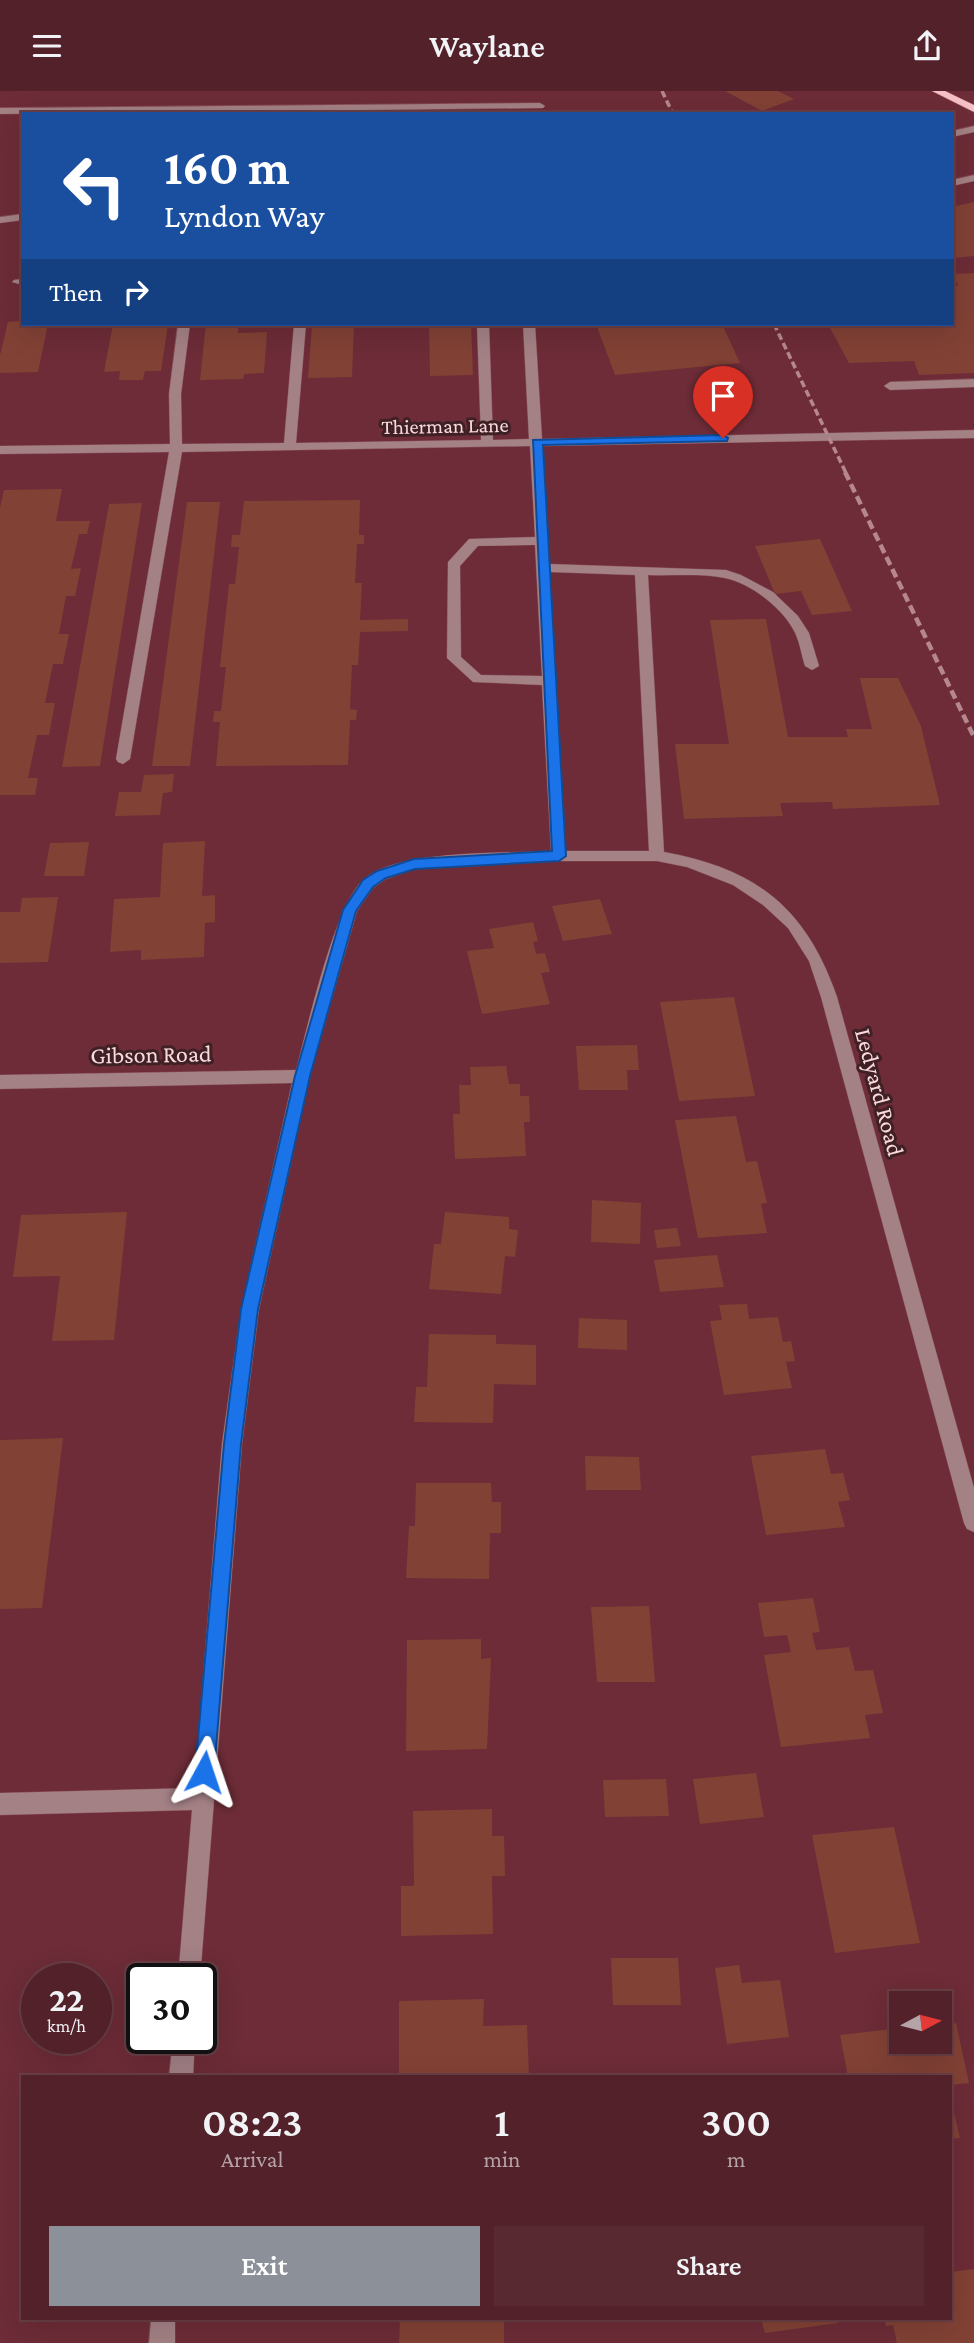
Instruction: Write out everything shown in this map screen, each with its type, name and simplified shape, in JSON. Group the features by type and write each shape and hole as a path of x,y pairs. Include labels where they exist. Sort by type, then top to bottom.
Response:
{"main road":[{"path":"946,92 974,109"}],"street":[{"path":"0,111 540,110 542,91"},
{"path":"955,134 974,129"},
{"path":"955,134 974,145"},
{"path":"954,183 974,178"},
{"path":"0,220 21,217"},
{"path":"123,758 176,448 176,394 184,326"},
{"path":"290,447 300,326"},
{"path":"483,326 487,445"},
{"path":"529,326 559,856"},
{"path":"890,386 974,383"},
{"name":"Thierman Lane","path":"0,450 487,445 974,434"},
{"path":"542,541 474,541 453,565 454,658 478,679 550,681"},
{"path":"544,568 726,575 750,582 778,603 800,630 812,666"},
{"path":"641,571 657,856"},
{"name":"Ledyard Road","path":"189,1963 232,1444 250,1309 302,1076 350,910 368,884 382,875 414,864 559,856 657,856 690,862 738,881 768,901 793,924 816,960 829,997 974,1523"},
{"name":"Gibson Road","path":"0,1082 302,1076"},
{"path":"0,1804 202,1799"},
{"path":"181,2075 183,2054"},
{"path":"162,2343 163,2320"}],"building":[{"path":"725,91 778,91 794,99 762,111"},
{"path":"974,202 974,256 954,258 954,207"},
{"path":"974,273 974,373 919,375 914,361 849,363 829,326 954,326 954,286 958,286 954,274"},
{"path":"21,321 21,326 48,326 38,372 0,373 0,355 8,322"},
{"path":"113,326 168,326 161,371 145,371 143,380 119,380 120,371 104,372"},
{"path":"206,326 238,326 238,333 267,332 264,373 244,374 243,379 200,380"},
{"path":"312,326 354,326 352,377 308,378"},
{"path":"429,326 471,326 473,375 430,376"},
{"path":"597,326 723,326 740,363 615,375"},
{"path":"62,489 56,521 90,521 87,534 79,534 71,569 81,568 75,596 66,596 59,634 69,634 63,664 53,664 45,703 55,703 49,735 37,735 28,778 38,778 35,795 0,795 0,508 4,490"},
{"path":"360,500 359,535 364,535 364,544 357,544 355,583 362,583 360,620 408,619 408,631 360,632 358,665 352,665 350,709 357,710 356,720 350,720 348,765 216,766 220,722 213,722 214,711 221,711 226,667 220,667 229,584 235,584 239,547 231,547 232,535 240,535 244,501"},
{"path":"187,502 220,502 190,766 152,766"},
{"path":"142,503 100,766 62,767 109,504"},
{"path":"820,539 852,611 812,615 801,591 775,594 755,546"},
{"path":"766,619 788,737 848,737 846,729 872,729 860,678 898,678 921,726 940,805 833,809 832,802 780,803 783,816 684,819 675,744 729,744 710,620"},
{"path":"174,774 172,792 163,793 160,815 115,816 119,792 141,792 144,775"},
{"path":"205,841 202,896 215,895 215,922 205,923 204,957 141,960 141,950 110,952 114,899 160,897 163,843"},
{"path":"89,842 84,876 44,876 50,843"},
{"path":"58,897 48,962 0,963 0,912 20,912 22,898"},
{"path":"600,899 612,934 563,941 552,906"},
{"path":"533,922 538,941 533,942 536,954 545,953 550,972 541,973 550,1004 482,1014 467,951 494,948 489,929"},
{"path":"734,997 755,1096 679,1101 660,1002"},
{"path":"637,1045 639,1070 627,1070 628,1090 579,1090 576,1046"},
{"path":"506,1066 509,1084 520,1084 520,1096 529,1096 530,1122 524,1122 526,1156 455,1159 453,1114 460,1114 459,1085 471,1085 470,1067"},
{"path":"736,1116 746,1162 757,1161 767,1203 761,1204 767,1233 698,1238 675,1120"},
{"path":"592,1200 641,1203 640,1244 591,1242"},
{"path":"127,1212 114,1340 52,1341 60,1276 13,1277 21,1215"},
{"path":"445,1212 509,1217 509,1229 518,1230 515,1257 505,1256 501,1294 429,1289 434,1244 441,1244"},
{"path":"677,1228 681,1246 657,1248 654,1230"},
{"path":"717,1255 724,1287 660,1292 654,1260"},
{"path":"747,1304 749,1319 778,1317 783,1342 791,1341 795,1361 786,1362 792,1388 724,1395 710,1321 722,1320 719,1305"},
{"path":"579,1318 627,1320 627,1350 578,1348"},
{"path":"429,1334 496,1335 496,1344 536,1345 536,1385 494,1384 493,1423 414,1422 416,1387 427,1387"},
{"path":"63,1438 42,1608 0,1609 0,1440"},
{"path":"825,1449 831,1474 843,1473 850,1500 838,1502 845,1527 766,1535 751,1456"},
{"path":"585,1456 639,1457 641,1490 586,1490"},
{"path":"416,1483 491,1483 492,1502 501,1502 501,1533 490,1533 489,1579 406,1578 409,1526 415,1526"},
{"path":"813,1598 820,1632 812,1633 816,1650 849,1647 855,1671 873,1670 883,1713 865,1715 870,1738 781,1747 764,1655 791,1652 787,1635 764,1637 758,1603"},
{"path":"649,1606 655,1682 597,1682 591,1607"},
{"path":"481,1639 481,1659 491,1658 487,1749 406,1751 407,1640"},
{"path":"756,1773 764,1817 700,1824 693,1779"},
{"path":"666,1779 669,1816 605,1817 603,1780"},
{"path":"492,1809 492,1836 504,1836 505,1876 492,1876 493,1934 401,1936 401,1886 414,1886 413,1811"},
{"path":"894,1827 920,1943 835,1953 812,1835"},
{"path":"611,1958 678,1958 681,2005 613,2005"},
{"path":"739,1965 742,1983 780,1980 789,2037 727,2044 715,1968"},
{"path":"484,1999 483,2026 527,2025 529,2075 399,2075 399,2001"},
{"path":"952,2023 956,2023 969,2083 952,2085 952,2075 848,2075 840,2035 889,2029 889,2055 952,2055"},
{"path":"952,2104 960,2138 952,2139"},
{"path":"974,2269 974,2343 897,2343 893,2325 886,2326 884,2320 952,2320 952,2272"},
{"path":"400,2320 504,2320 504,2343 399,2343"},
{"path":"761,2320 837,2320 838,2323 765,2333"}],"railway":[{"path":"662,91 672,112"},
{"path":"775,326 846,473"},
{"path":"845,472 974,737"}],"route":[{"path":"204,1772 232,1444 250,1309 302,1076 350,910 368,884 382,875 414,864 559,856 537,442 723,438"}]}
